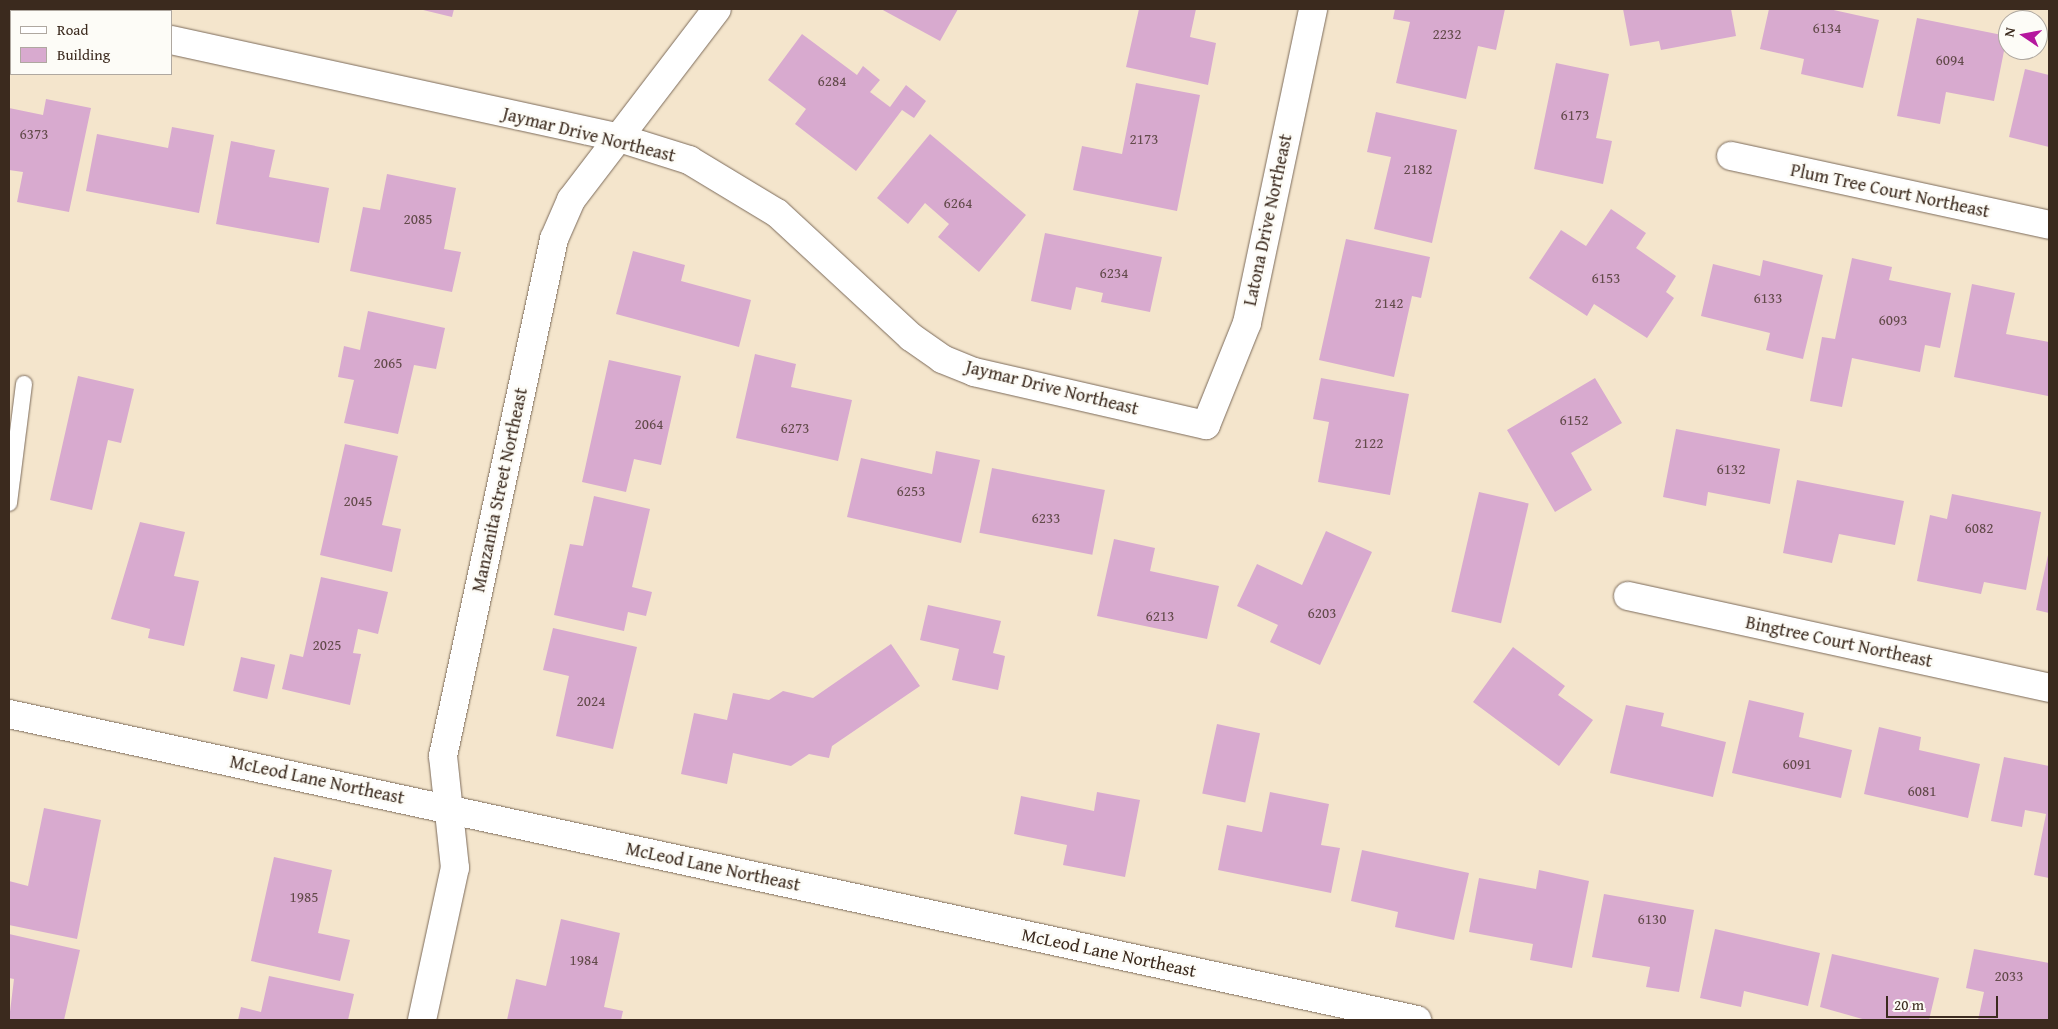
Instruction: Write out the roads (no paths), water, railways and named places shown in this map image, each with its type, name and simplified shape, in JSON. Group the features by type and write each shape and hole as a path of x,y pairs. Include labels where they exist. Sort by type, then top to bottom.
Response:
{"street":[{"name":"Manzanita Street Northeast","path":"422,1020 455,868 451,809 443,756 554,239 571,200 616,137 716,9"},
{"name":"Latona Drive Northeast","path":"1206,425 1246,323 1313,9"},
{"name":"Jaymar Drive Northeast","path":"172,40 616,137 689,160 740,187 777,213 911,337 942,359 974,372 1206,425"},
{"name":"Plum Tree Court Northeast","path":"1731,156 2049,225"},
{"name":"Bingtree Court Northeast","path":"1628,596 2049,688"},
{"name":"McLeod Lane Northeast","path":"9,714 1417,1020"}],"lane":[{"path":"9,503 24,384"}]}
